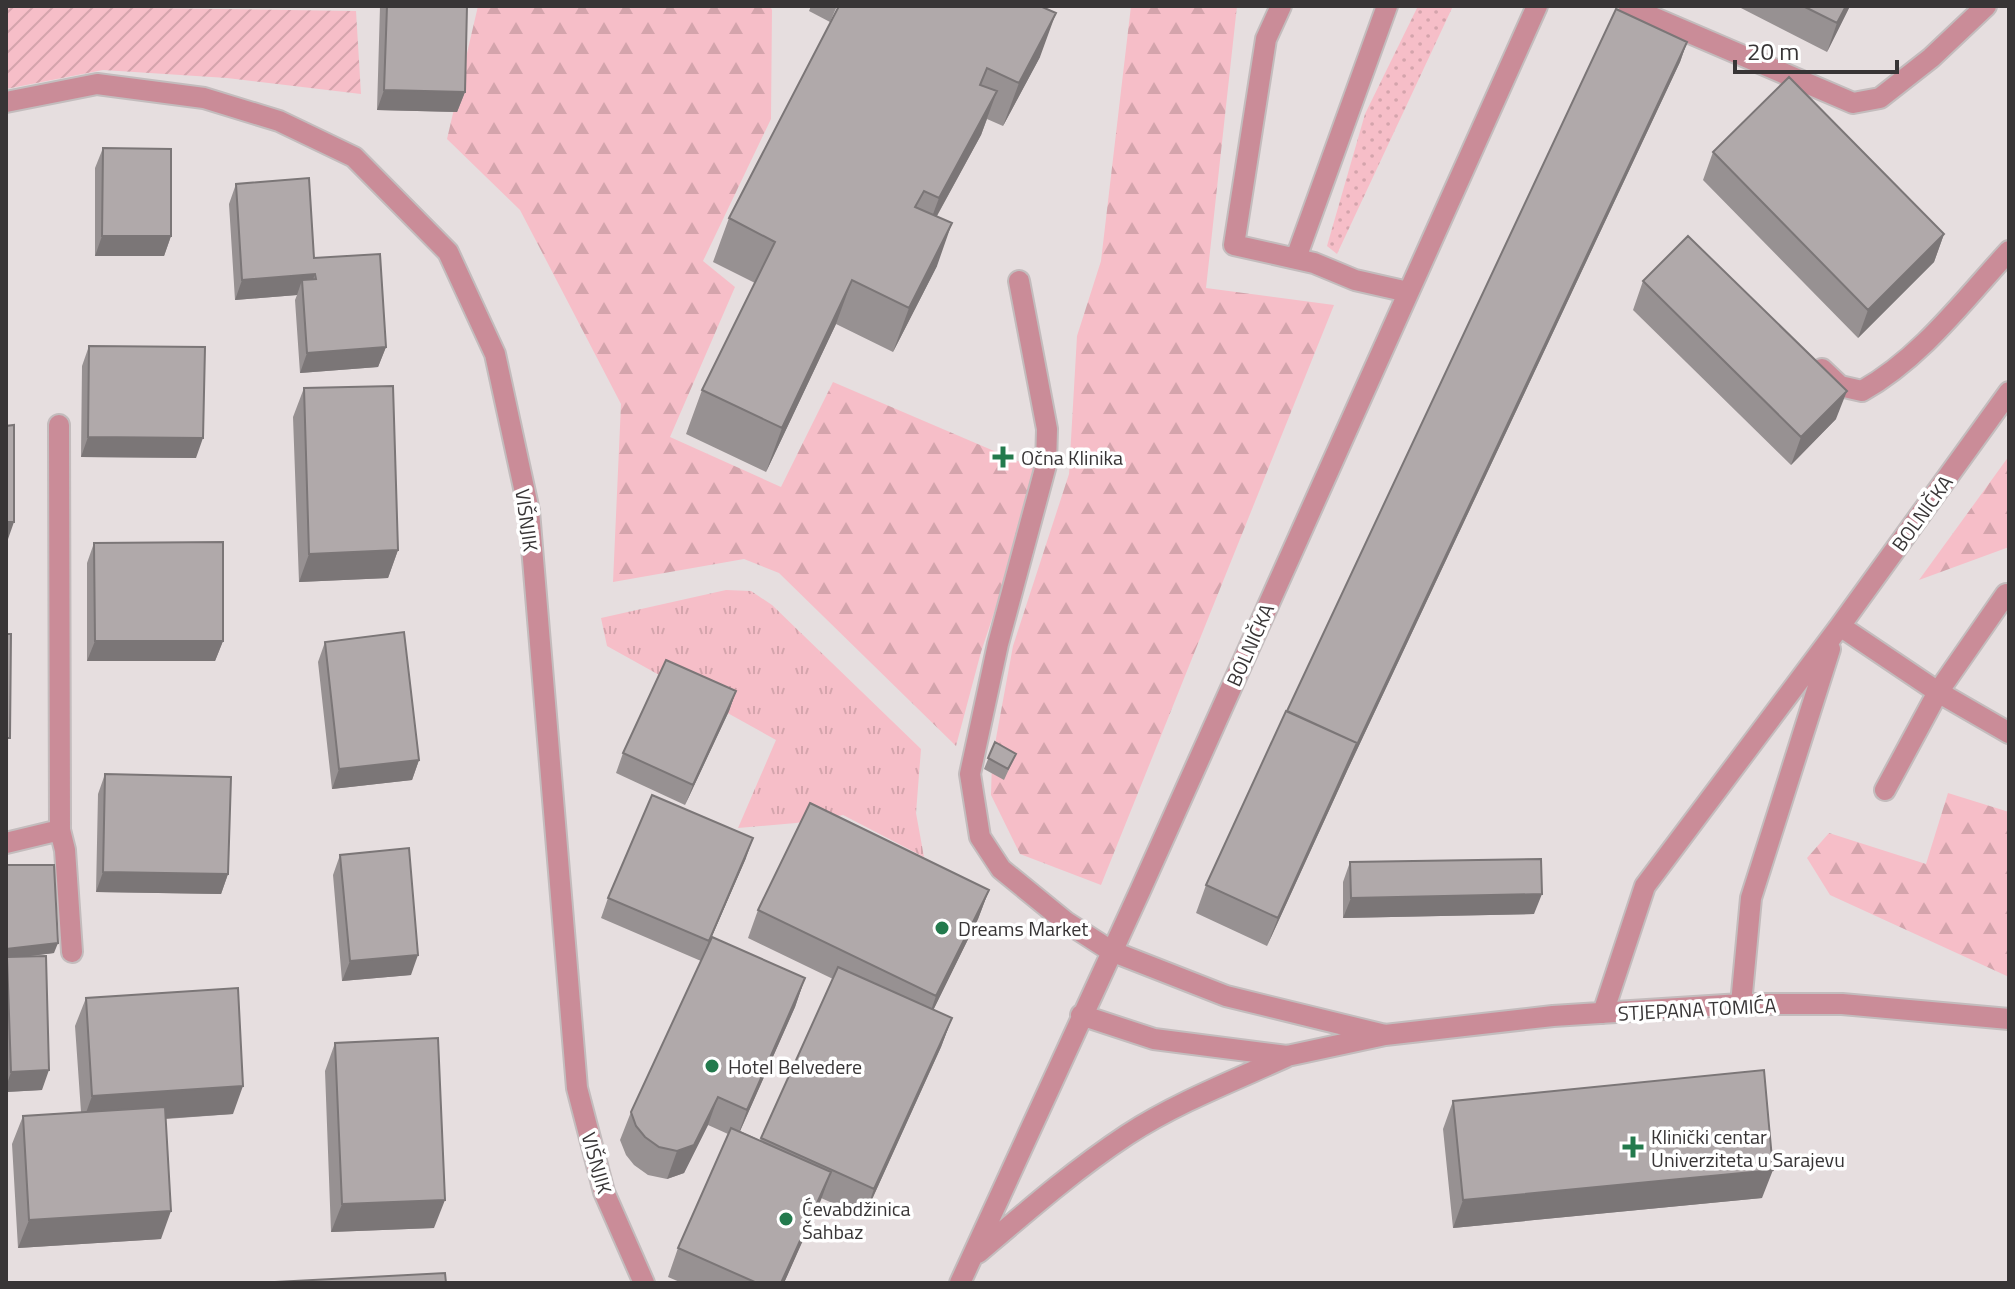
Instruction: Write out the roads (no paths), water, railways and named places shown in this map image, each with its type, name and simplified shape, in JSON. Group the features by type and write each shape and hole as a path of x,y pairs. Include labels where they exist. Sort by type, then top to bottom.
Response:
{"street":[{"path":"1281,6 1266,39 1234,245 1296,258 1355,280 1408,292"},
{"path":"1296,258 1342,123 1387,6"},
{"name":"BOLNIČKA","path":"960,1283 1147,877 1537,6"},
{"path":"1629,7 1853,103 1880,98 1931,58 1986,6"},
{"name":"VIŠNJIK","path":"6,102 97,84 204,98 279,121 354,157 448,252 495,354 529,511 577,1088 604,1192 644,1283"},
{"path":"1807,355 1840,386 1862,391 1890,376 2009,251"},
{"name":"STJEPANA TOMIĆA","path":"1019,281 1048,448 998,644 970,774 980,837 1001,869 1066,922 1111,951 1226,996 1385,1035"},
{"name":"BOLNIČKA","path":"1603,1013 1645,886 1837,630 2009,392"},
{"path":"59,425 60,830 65,850 72,952"},
{"path":"1885,790 1938,692 2006,594"},
{"path":"1837,630 2009,733"},
{"name":"BOLNIČKA","path":"1741,1004 1751,898 1837,630"},
{"path":"6,843 60,830"},
{"name":"STJEPANA TOMIĆA","path":"1081,1015 1154,1039 1287,1056 1385,1035 1553,1016 1741,1004 1842,1004 2009,1019"},
{"path":"972,1258 1048,1193 1128,1134 1197,1097 1287,1056"}],"place":[{"name":"Očna Klinika","path":"1003,457"},
{"name":"Dreams Market","path":"942,928"},
{"name":"Hotel Belvedere","path":"712,1066"},
{"name":"Klinički centar Univerziteta u Sarajevu","path":"1633,1147"},
{"name":"Ćevabdžinica Šahbaz","path":"786,1219"}]}
